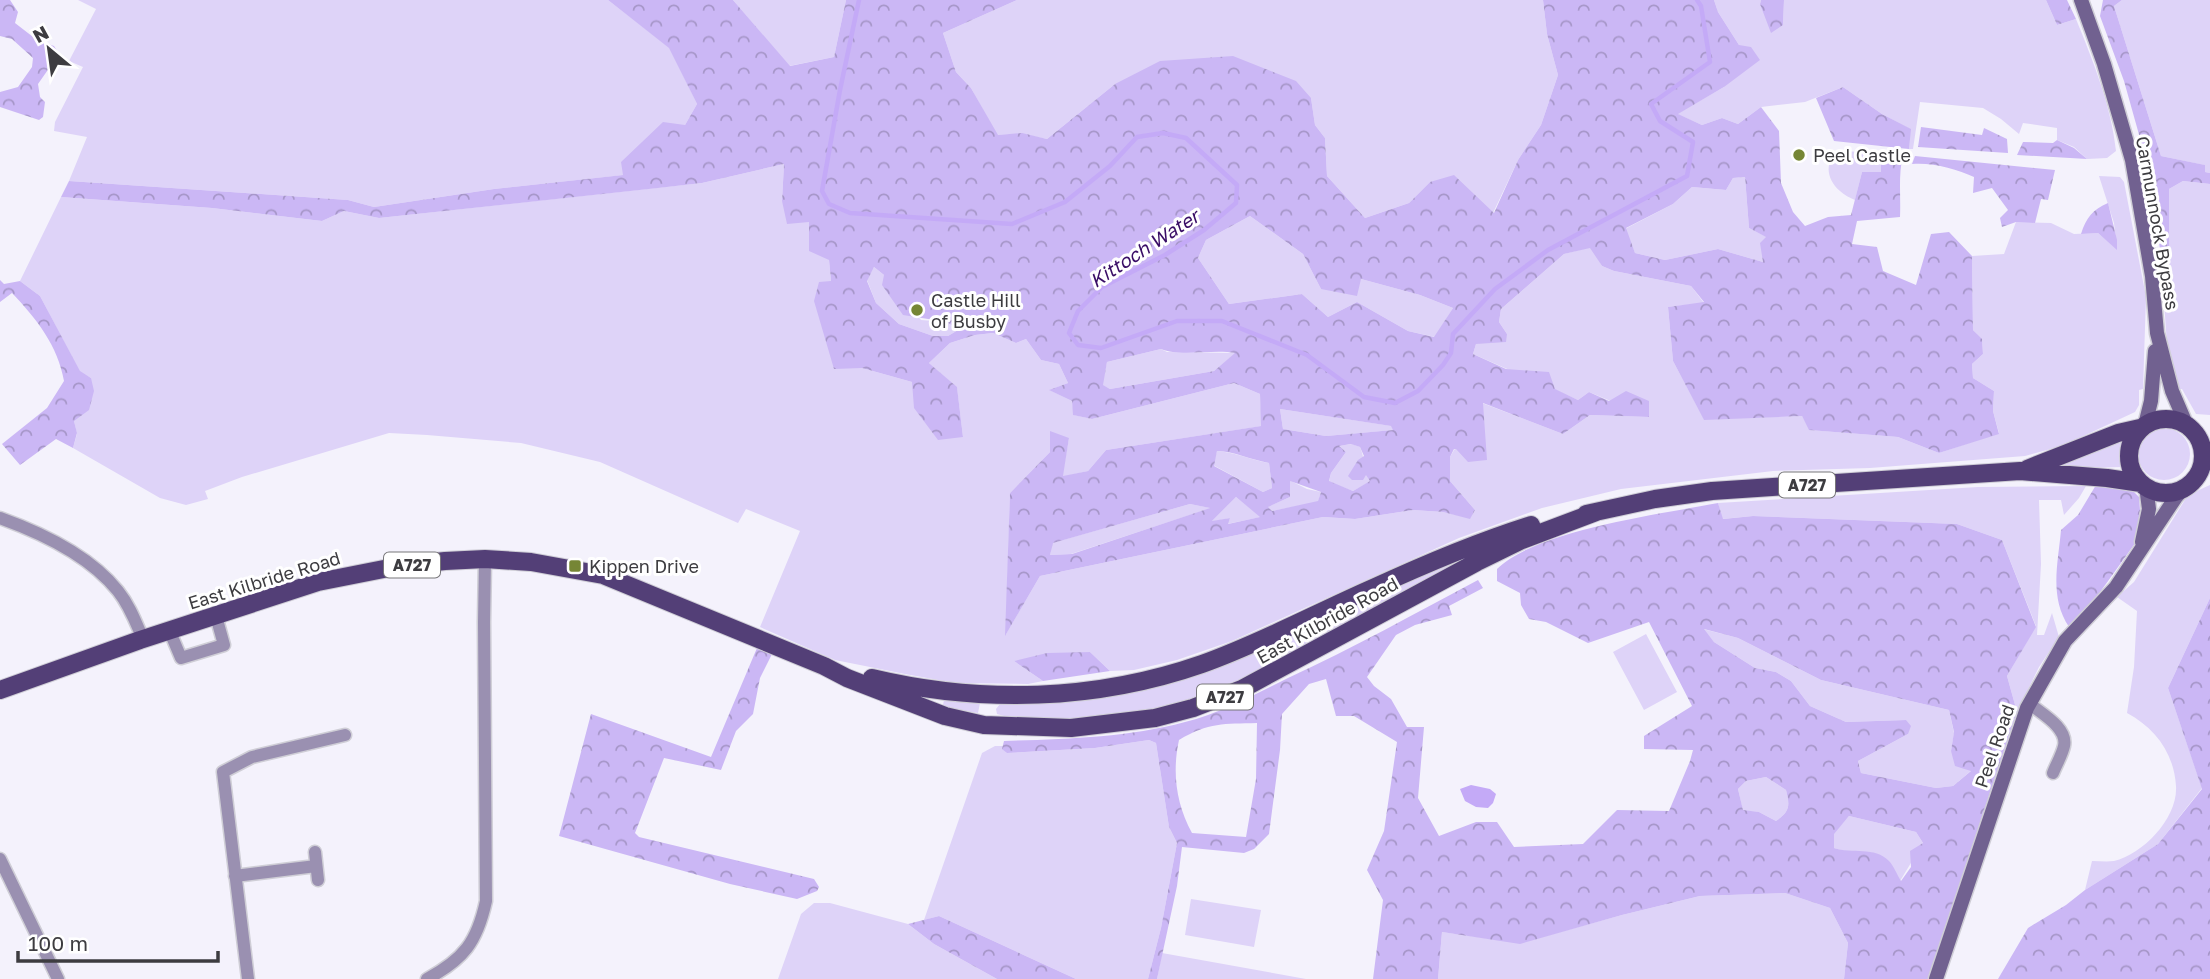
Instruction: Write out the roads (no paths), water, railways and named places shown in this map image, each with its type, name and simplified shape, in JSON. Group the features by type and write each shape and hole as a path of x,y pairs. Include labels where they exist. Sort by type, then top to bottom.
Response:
{"main road":[{"path":"2210,430 2189,428 2171,419 2161,419 2143,427 2133,438 2129,456 2133,472 2143,485 2167,492 2210,475"},
{"name":"East Kilbride Road","path":"2020,471 2118,433 2143,427"},
{"path":"2189,428 2199,439 2202,459 2198,473 2189,484"},
{"name":"East Kilbride Road","path":"824,666 914,688 986,695 1049,695 1115,688 1201,664 1252,644 1373,587 1492,538 1543,522 1655,499 1712,491 2020,471 2107,478 2143,485"},
{"name":"East Kilbride Road","path":"0,690 143,639 318,582 363,572 445,561 485,559 531,562 603,575 848,678 946,716 984,725 1082,727 1155,718 1193,708 1251,685 1511,545 1596,512"},
{"path":"984,725 988,709 986,695"}],"street":[{"name":"Carmunnock Bypass","path":"2081,0 2104,64 2132,160 2152,276 2157,333 2152,397 2143,427"},
{"name":"Carmunnock Bypass","path":"2157,333 2172,391 2189,428"},
{"name":"Peel Road","path":"1936,979 2029,704 2064,641 2116,587 2176,497 2189,484"},
{"name":"Peel Road","path":"2138,553 2149,509 2143,485"},
{"path":"0,518 28,528 70,551 104,576 119,592 133,614 143,639"},
{"path":"427,979 463,955 474,939 486,901 485,559"},
{"path":"170,632 181,659 224,645 216,616"},
{"path":"2029,704 2059,728 2064,737 2064,747 2053,773"},
{"path":"248,979 223,772 252,757 345,735"},
{"path":"315,852 318,880"},
{"path":"0,859 58,979"},
{"path":"235,876 316,866"}],"waterway":[{"name":"Kittoch Water","path":"859,0 822,191 829,204 850,213 1012,224 1065,202 1110,166 1137,137 1163,133 1186,138 1237,185 1236,203 1204,230 1165,255 1102,287 1078,311 1069,333 1078,345 1101,348 1177,321 1222,321 1307,355 1364,397 1395,403 1418,391 1443,365 1451,353 1453,334 1495,289 1548,250 1687,176 1693,142 1660,121 1651,104 1710,62 1701,6 1697,0"}],"place":[{"name":"Peel Castle","path":"1799,155"},
{"name":"Castle Hill of Busby","path":"917,310"},
{"name":"Kippen Drive","path":"575,566"}]}
